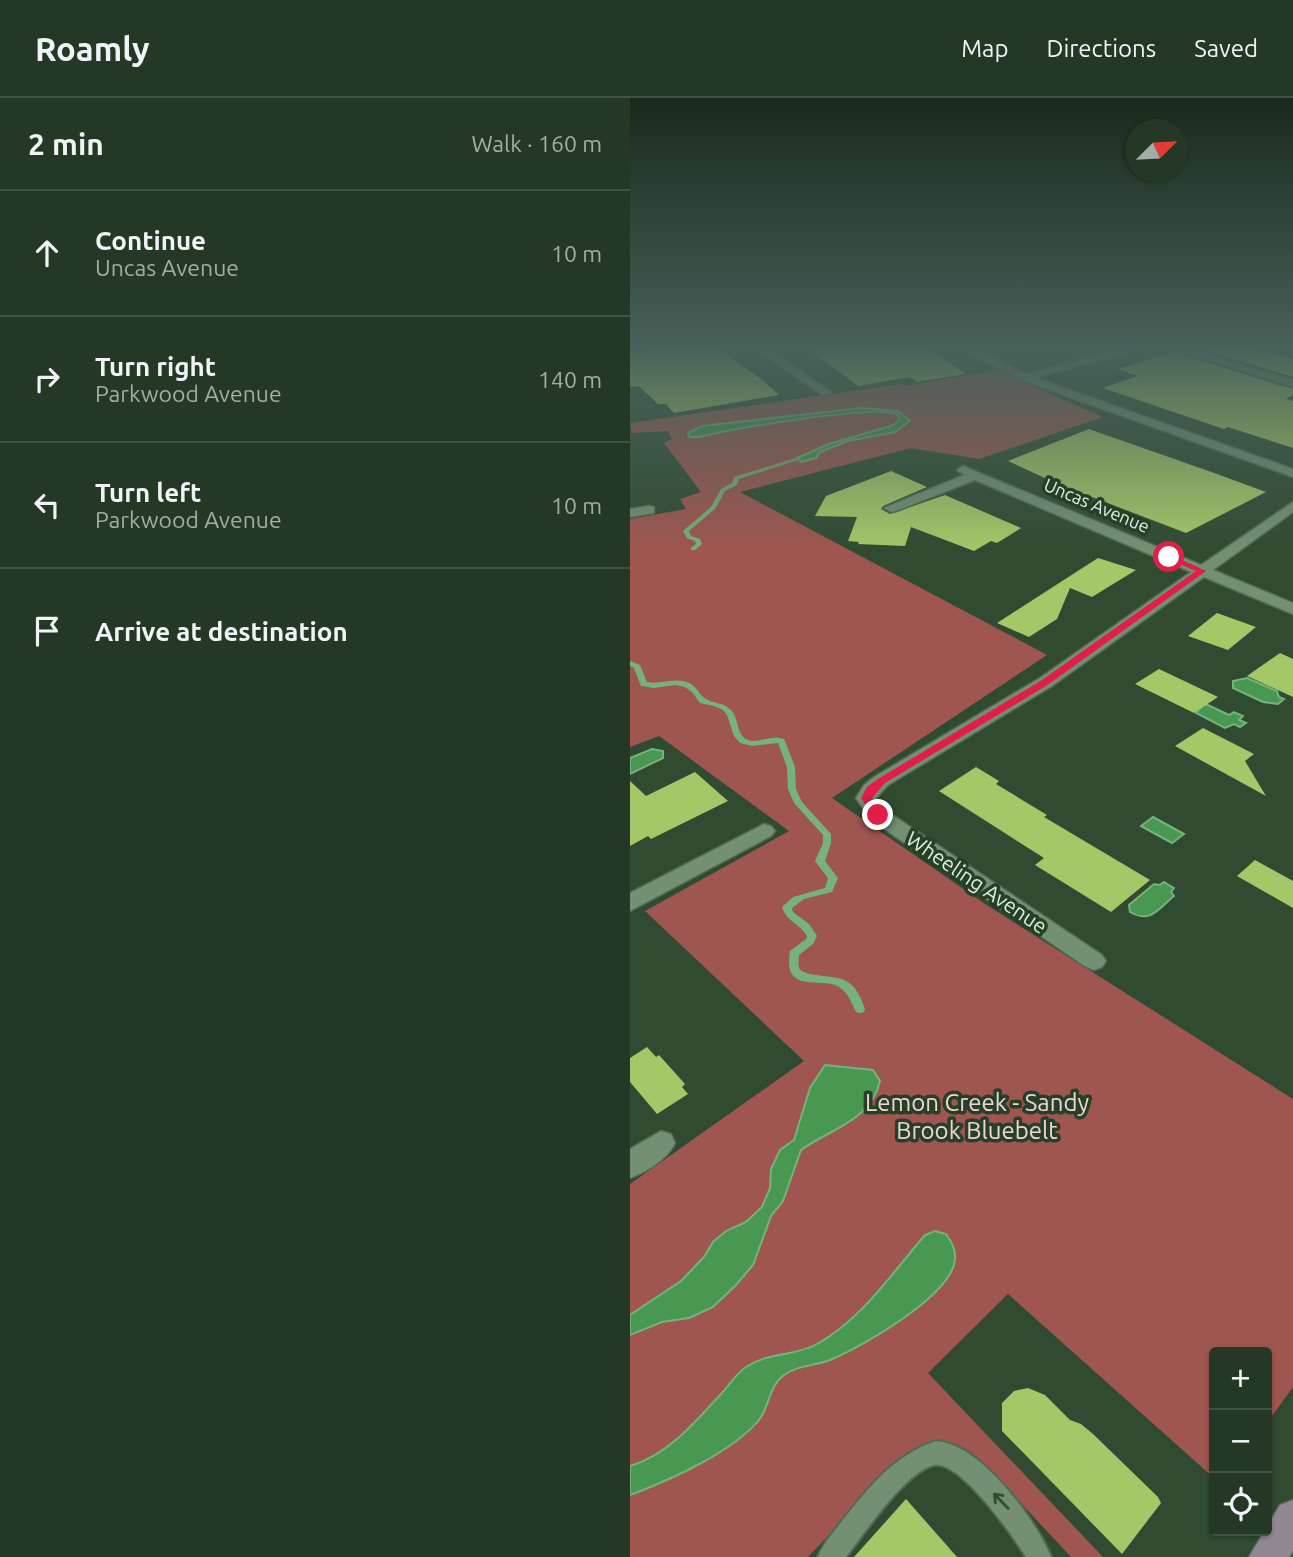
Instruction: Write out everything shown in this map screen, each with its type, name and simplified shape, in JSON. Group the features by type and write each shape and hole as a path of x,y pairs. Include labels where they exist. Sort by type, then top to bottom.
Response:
{"street":[{"path":"1130,415 1293,473"},
{"name":"Uncas Avenue","path":"891,508 970,472 1293,609"},
{"path":"1202,571 1293,506"},
{"path":"630,513 649,510"},
{"name":"Wheeling Avenue","path":"1094,961 878,815 866,798 871,789 881,781 1046,682 1202,571"},
{"path":"630,903 764,831"},
{"path":"630,1165 661,1143"},
{"path":"1268,1557 1293,1518"}],"lane":[{"path":"830,1557 887,1488 920,1459 938,1453 953,1457 997,1497 1013,1514 1039,1557"}],"green space":[{"name":"Lemon Creek - Sandy Brook Bluebelt","path":"685,415 1103,417 979,459 911,448 740,492 1047,655 832,798 985,904 1293,1099 1293,1387 1272,1416 1272,1347 1209,1347 1209,1474 1008,1294 928,1373 1103,1557 1071,1557 969,1451 953,1443 937,1442 908,1453 808,1557 630,1557 630,1184 804,1061 645,911 789,831 659,736 630,747 630,519 686,509 680,499 701,492 664,443 672,439 668,431 632,433 630,423"}],"shaded area":[{"path":"798,415 833,415 690,437 688,433 702,426"},
{"path":"898,415 903,415 910,421 895,432 848,441 820,452 816,458 802,462 797,458 829,444 891,426 899,421"},
{"path":"1247,678 1277,691 1279,697 1284,699 1278,704 1263,702 1233,688 1233,681"},
{"path":"1203,705 1229,715 1234,712 1243,716 1239,720 1246,723 1240,727 1234,724 1225,728 1196,713"},
{"path":"652,749 663,751 663,758 630,774 630,758"},
{"path":"1153,817 1184,834 1172,843 1141,826"},
{"path":"1164,882 1174,888 1171,892 1174,896 1159,910 1149,916 1130,912 1129,905 1154,884 1160,885"},
{"path":"825,1065 873,1070 880,1081 868,1106 848,1123 801,1150 783,1201 771,1216 753,1265 736,1285 713,1307 689,1318 662,1322 630,1335 630,1315 681,1281 704,1257 713,1242 726,1231 746,1222 762,1207 770,1188 771,1169 780,1150 794,1140 810,1088"},
{"path":"935,1231 946,1234 954,1248 955,1258 951,1272 923,1303 883,1332 844,1353 784,1375 775,1385 759,1420 748,1432 717,1454 681,1474 630,1495 630,1466 644,1461 680,1437 746,1367 764,1358 808,1348 833,1334 876,1294 925,1235"}],"building":[{"path":"1183,415 1293,415 1293,448 1228,427 1224,429"},
{"path":"1089,429 1266,492 1186,533 1058,484 1008,461"},
{"path":"891,471 927,487 883,506 881,509 890,514 945,495 1021,528 997,543 991,541 974,551 911,527 905,546 858,544 859,542 848,541 857,517 815,516 826,496"},
{"path":"1098,558 1136,570 1092,597 1070,588 1057,619 1029,637 997,623"},
{"path":"1217,613 1256,627 1228,650 1188,636"},
{"path":"1280,653 1293,659 1293,697 1247,676"},
{"path":"1159,669 1218,697 1194,713 1135,684"},
{"path":"1203,728 1254,754 1245,761 1266,796 1175,746"},
{"path":"976,767 999,781 996,784 1047,815 1044,817 1150,880 1111,912 1035,865 1044,858 939,791"},
{"path":"695,772 728,801 651,839 648,836 630,846 630,781 646,796"},
{"path":"1255,860 1293,881 1293,908 1237,876"},
{"path":"647,1047 656,1057 659,1055 685,1084 682,1087 688,1094 657,1114 630,1082 630,1058"},
{"path":"1028,1388 1045,1395 1070,1420 1081,1424 1093,1434 1158,1497 1161,1503 1122,1554 1002,1431 1002,1403 1014,1391"},
{"path":"906,1499 957,1557 854,1557 889,1518"}],"waterway":[{"path":"693,549 699,544 698,540 689,537 686,531 713,508 723,490 735,484 736,478 798,459"},
{"path":"630,663 637,667 644,684 662,686 682,683 688,685 703,701 725,709 731,714 738,736 743,741 752,744 781,741 791,767 792,789 798,803 827,834 827,843 820,861 833,878 829,890 797,899 787,907 789,914 806,926 812,936 810,941 794,954 794,968 799,976 843,983 853,992 860,1009"}],"route":[{"path":"878,815 866,798 871,789 881,781 1046,682 1202,571 1169,557"}]}
